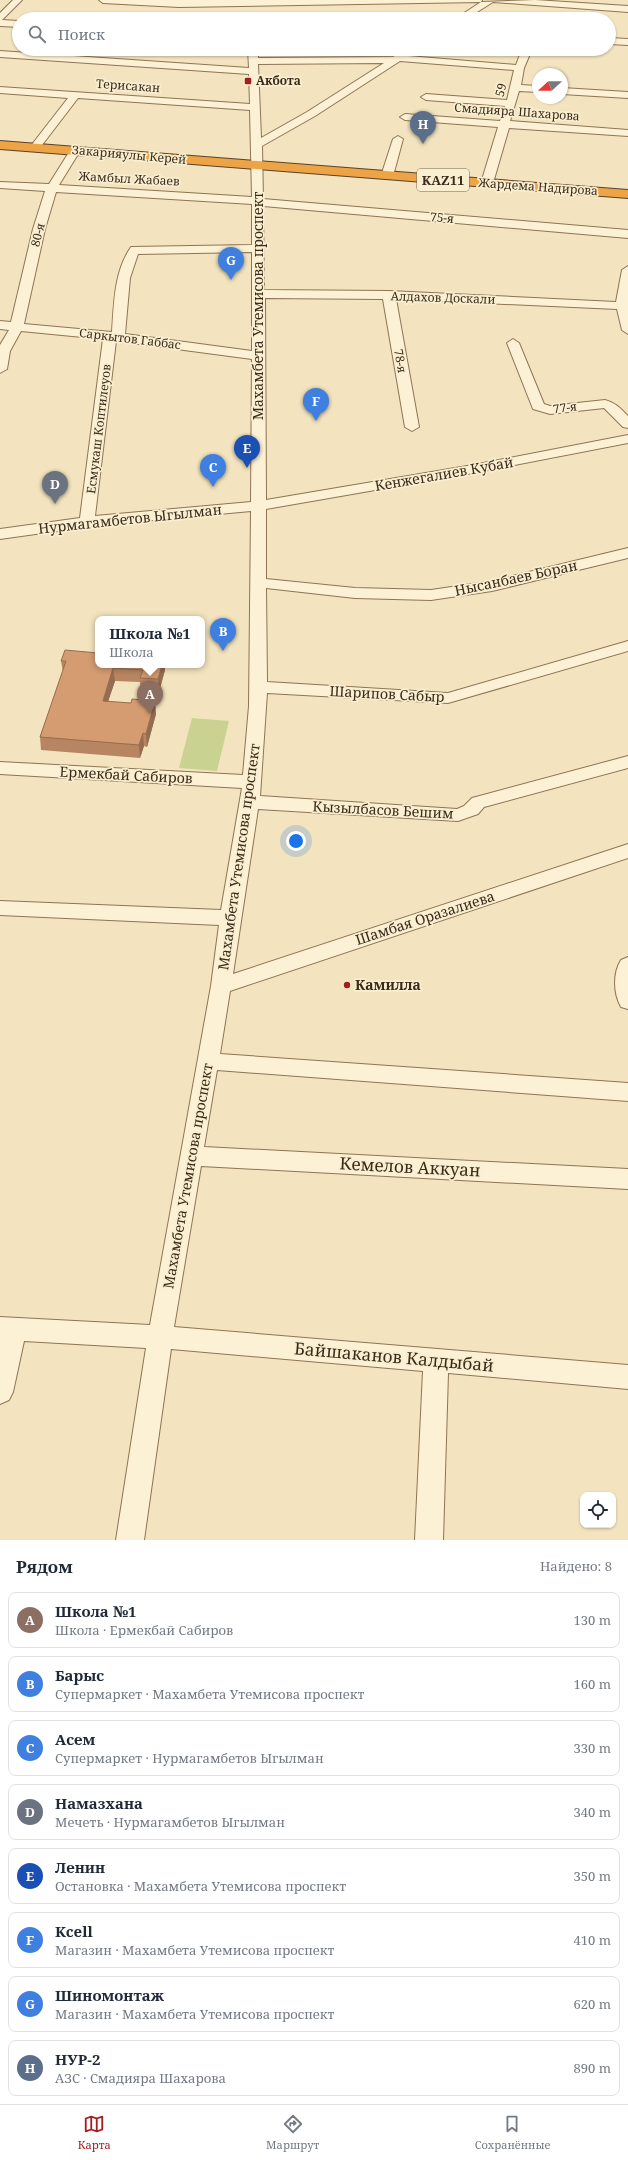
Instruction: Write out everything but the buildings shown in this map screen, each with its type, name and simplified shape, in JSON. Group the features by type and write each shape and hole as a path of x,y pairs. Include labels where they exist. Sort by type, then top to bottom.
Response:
{"highway":[{"name":"Закарияулы Керей","path":"1,146 257,166"},
{"name":"Жардема Надирова","path":"257,166 628,194"}],"street":[{"path":"0,18 18,0"},
{"path":"103,0 252,5 332,0 478,0"},
{"path":"471,12 490,0"},
{"path":"496,0 628,9"},
{"path":"0,23 12,24"},
{"path":"616,41 628,42"},
{"path":"0,54 12,55"},
{"path":"42,56 254,66 395,59 519,68"},
{"name":"Махамбета Утемисова проспект","path":"130,1540 160,1337 221,986 230,918 250,802 260,687 258,248 253,56"},
{"path":"256,146 311,114 400,56"},
{"name":"59","path":"487,184 516,88 519,68 524,56"},
{"path":"516,88 532,89"},
{"name":"Терисакан","path":"0,90 255,107"},
{"path":"568,90 628,94"},
{"path":"35,148 75,95"},
{"path":"426,97 511,103"},
{"name":"Смадияра Шахарова","path":"405,117 628,133"},
{"path":"387,176 398,139"},
{"name":"80-я","path":"0,369 3,351 16,326 39,229 52,188 74,151"},
{"name":"Жамбыл Жабаев","path":"0,185 232,198 257,201"},
{"name":"75-я","path":"257,201 628,234"},
{"name":"Есмукаш Коптилеуов","path":"87,522 123,282 132,254 135,250 258,248"},
{"path":"628,270 625,305 628,330"},
{"name":"Алдахов Доскали","path":"258,294 388,296 625,305"},
{"name":"78-я","path":"388,296 412,427"},
{"name":"Саркытов Габбас","path":"0,325 114,336 259,356"},
{"name":"77-я","path":"513,343 538,406 543,409 550,410 605,404 611,406 628,424"},
{"name":"Кенжегалиев Кубай","path":"259,506 472,469 628,439"},
{"name":"Нурмагамбетов Ыгылман","path":"0,534 87,522 259,506"},
{"name":"Нысанбаев Боран","path":"260,583 355,593 431,595 492,586 628,553"},
{"name":"Шарипов Сабыр","path":"260,687 448,698 628,646"},
{"name":"Кызылбасов Бешим","path":"250,802 458,815 471,810 478,802 628,762"},
{"name":"Ермекбай Сабиров","path":"0,768 251,782"},
{"name":"Шамбая Оразалиева","path":"221,986 628,850"},
{"path":"0,908 230,918"},
{"path":"628,965 624,970 628,1001"},
{"path":"207,1061 324,1071 628,1092"},
{"name":"Кемелов Аккуан","path":"192,1156 628,1179"},
{"path":"0,1392 7,1328"},
{"name":"Байшаканов Калдыбай","path":"7,1328 160,1337 628,1377"},
{"path":"429,1540 436,1360"}],"green space":[{"path":"192,718 229,721 217,771 179,768"}],"place":[{"name":"Акбота","path":"248,81"},
{"name":"НУР-2","path":"423,144"},
{"name":"Шиномонтаж","path":"231,280"},
{"name":"Kcell","path":"316,421"},
{"name":"Ленин","path":"247,468"},
{"name":"Асем","path":"213,487"},
{"name":"Намазхана","path":"55,504"},
{"name":"Барыс","path":"223,651"},
{"name":"Школа №1","path":"150,714"},
{"name":"Камилла","path":"347,985"}]}
